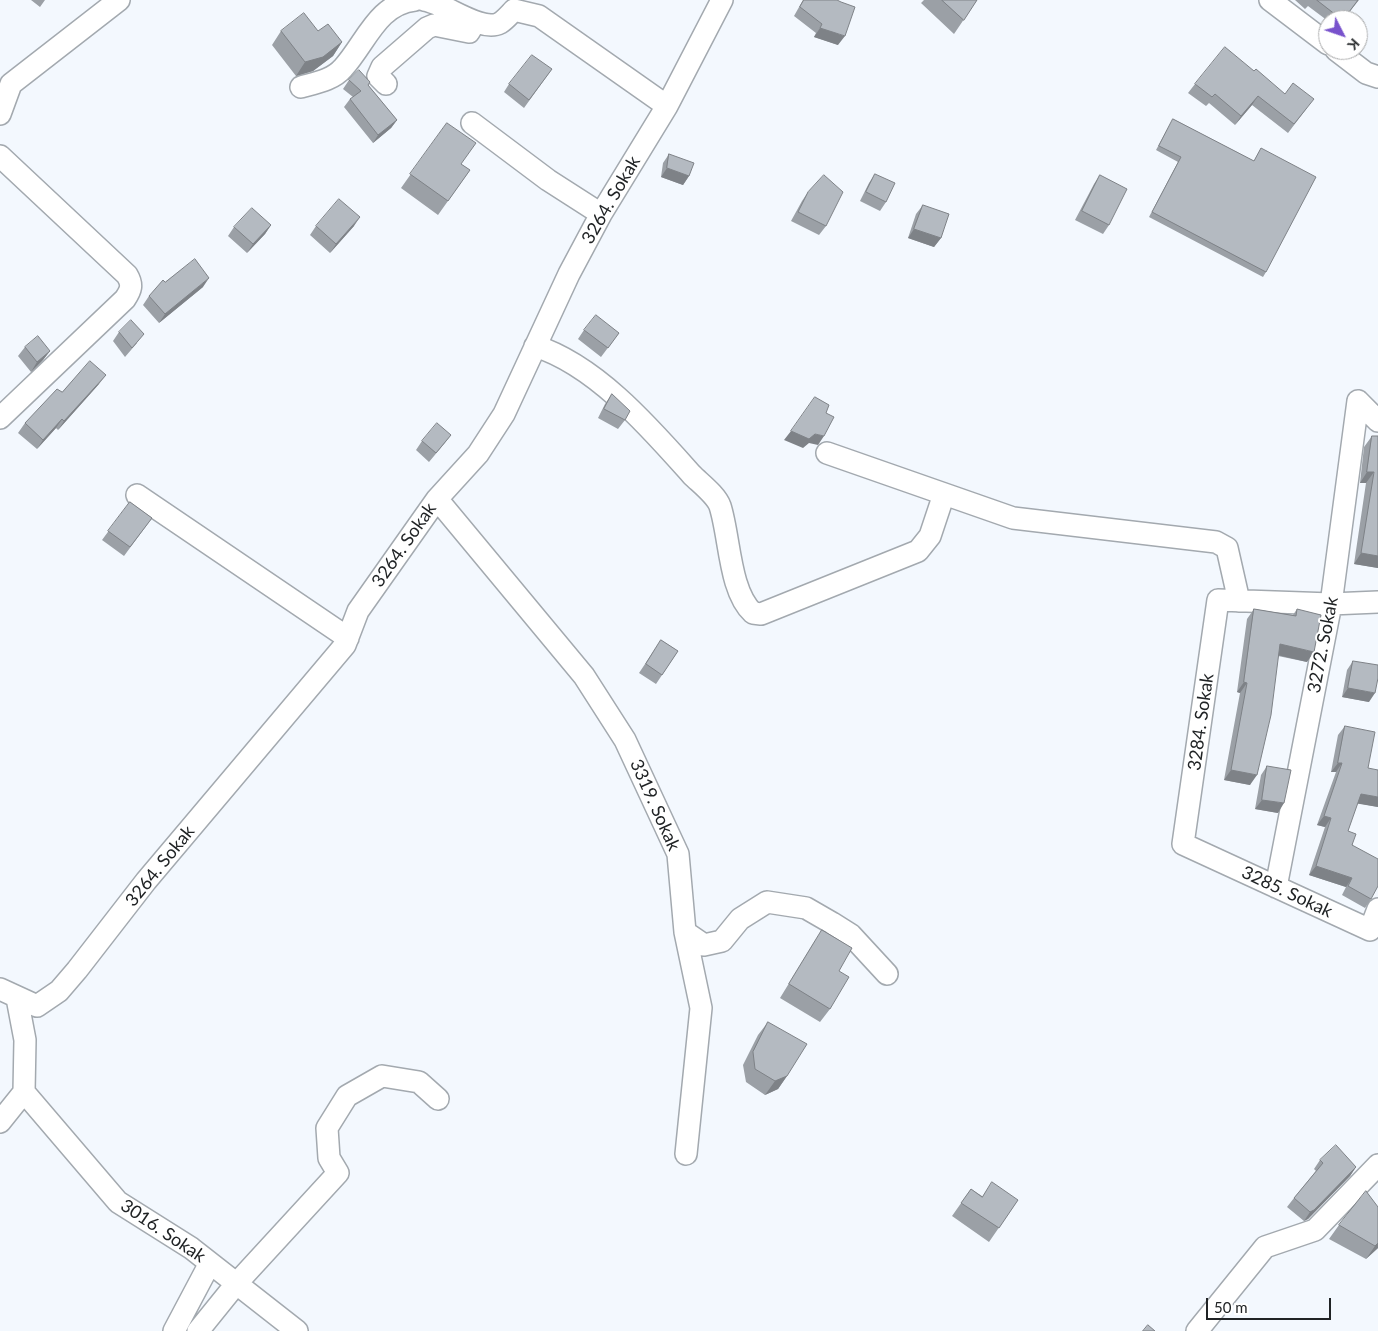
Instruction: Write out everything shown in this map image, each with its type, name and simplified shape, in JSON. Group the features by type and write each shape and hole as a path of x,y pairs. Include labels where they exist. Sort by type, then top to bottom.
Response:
{"street":[{"path":"0,114 6,80 119,0"},
{"path":"301,87 326,80 342,69 372,27 391,7 403,1 415,0"},
{"path":"424,0 437,2 475,22 499,24 514,10 539,16 667,106"},
{"name":"3264. Sokak","path":"9,994 37,1006 59,991 146,881 331,662 348,638 358,611 437,499 484,446 504,414 569,274 601,214 667,106 722,0"},
{"path":"1270,0 1318,36"},
{"path":"386,84 378,76 382,67 427,28 434,25 469,32 475,22"},
{"path":"1349,60 1366,73 1378,76"},
{"path":"472,123 548,180 601,214"},
{"path":"0,156 127,274 131,282 130,290 125,300 0,418"},
{"path":"535,346 552,352 593,379 637,414 719,504 736,577 746,607 753,614 761,614 918,551 930,536 944,494"},
{"name":"3272. Sokak","path":"1276,887 1331,604 1358,401 1378,421"},
{"path":"827,454 1013,518 1216,542 1227,548 1228,601 1331,604 1378,602"},
{"path":"137,495 348,638"},
{"name":"3319. Sokak","path":"437,499 584,676 625,740 678,854 685,932 701,1008 686,1154"},
{"name":"3284. Sokak","path":"1183,844 1228,601"},
{"name":"3285. Sokak","path":"1183,844 1370,930 1378,910"},
{"path":"685,932 704,945 722,940 740,919 766,902 806,908 851,935 887,974"},
{"path":"0,1122 24,1092 25,1040 9,994"},
{"path":"198,1331 236,1284 338,1173 330,1158 328,1128 347,1096 382,1076 419,1082 438,1099"},
{"name":"3016. Sokak","path":"24,1092 118,1202 191,1248 297,1331"},
{"path":"1197,1331 1265,1247 1315,1230 1378,1165"},
{"path":"174,1331 210,1263"}],"building":[{"path":"804,0 837,0 855,7 845,36 820,28 822,24 800,7"},
{"path":"942,0 977,0 964,20"},
{"path":"1317,0 1358,0 1350,10 1330,10"},
{"path":"304,13 318,31 328,24 342,42 323,57 305,62 281,31"},
{"path":"1225,47 1254,71 1256,69 1285,94 1293,83 1314,99 1294,124 1258,96 1241,116 1215,94 1212,97 1195,84"},
{"path":"532,55 552,69 529,100 509,84"},
{"path":"359,70 370,82 368,85 397,120 378,135 350,99 361,91 349,80"},
{"path":"1173,119 1254,161 1261,148 1316,177 1266,272 1152,212 1181,157 1159,146"},
{"path":"447,123 476,143 461,164 470,170 448,201 410,174"},
{"path":"669,154 694,163 689,176 667,168"},
{"path":"875,174 895,183 886,202 866,192"},
{"path":"824,175 843,192 826,226 798,212 808,192"},
{"path":"1100,175 1127,189 1109,225 1082,211"},
{"path":"339,199 360,217 336,244 316,226"},
{"path":"923,205 949,214 941,238 914,229"},
{"path":"252,208 271,225 253,244 234,227"},
{"path":"195,259 209,278 165,314 149,296 163,280 165,282"},
{"path":"596,315 619,333 608,348 584,330"},
{"path":"131,320 144,334 132,348 119,332"},
{"path":"38,336 50,351 37,362 25,347"},
{"path":"90,361 106,375 64,421 62,419 43,440 25,423 57,389 62,392"},
{"path":"612,394 630,411 625,420 604,409"},
{"path":"815,397 829,405 826,413 834,417 824,436 815,434 809,439 791,431"},
{"path":"437,423 451,435 436,453 422,441"},
{"path":"1372,436 1378,436 1378,556 1361,553 1374,472 1367,472"},
{"path":"130,502 152,518 130,547 108,531"},
{"path":"1254,609 1296,616 1297,609 1321,615 1314,652 1280,644 1271,715 1257,775 1231,770 1247,683 1244,682"},
{"path":"661,640 678,651 662,675 646,664"},
{"path":"1353,661 1378,665 1375,693 1348,688"},
{"path":"1345,726 1375,732 1368,768 1378,770 1378,797 1361,794 1348,831 1356,834 1352,845 1378,859 1378,886 1371,899 1348,886 1352,878 1316,866 1331,818 1324,816 1342,763 1338,763"},
{"path":"1267,766 1291,770 1284,803 1262,800"},
{"path":"822,930 852,948 839,971 849,977 830,1009 789,984"},
{"path":"768,1022 807,1044 787,1076 775,1081 755,1069 753,1052"},
{"path":"1336,1145 1356,1167 1310,1212 1294,1198 1323,1163 1320,1160"},
{"path":"992,1182 1018,1200 999,1228 961,1203 971,1189 982,1197"},
{"path":"1366,1191 1378,1207 1378,1243 1375,1246 1339,1225"},
{"path":"1148,1325 1155,1331 1143,1331"}]}
